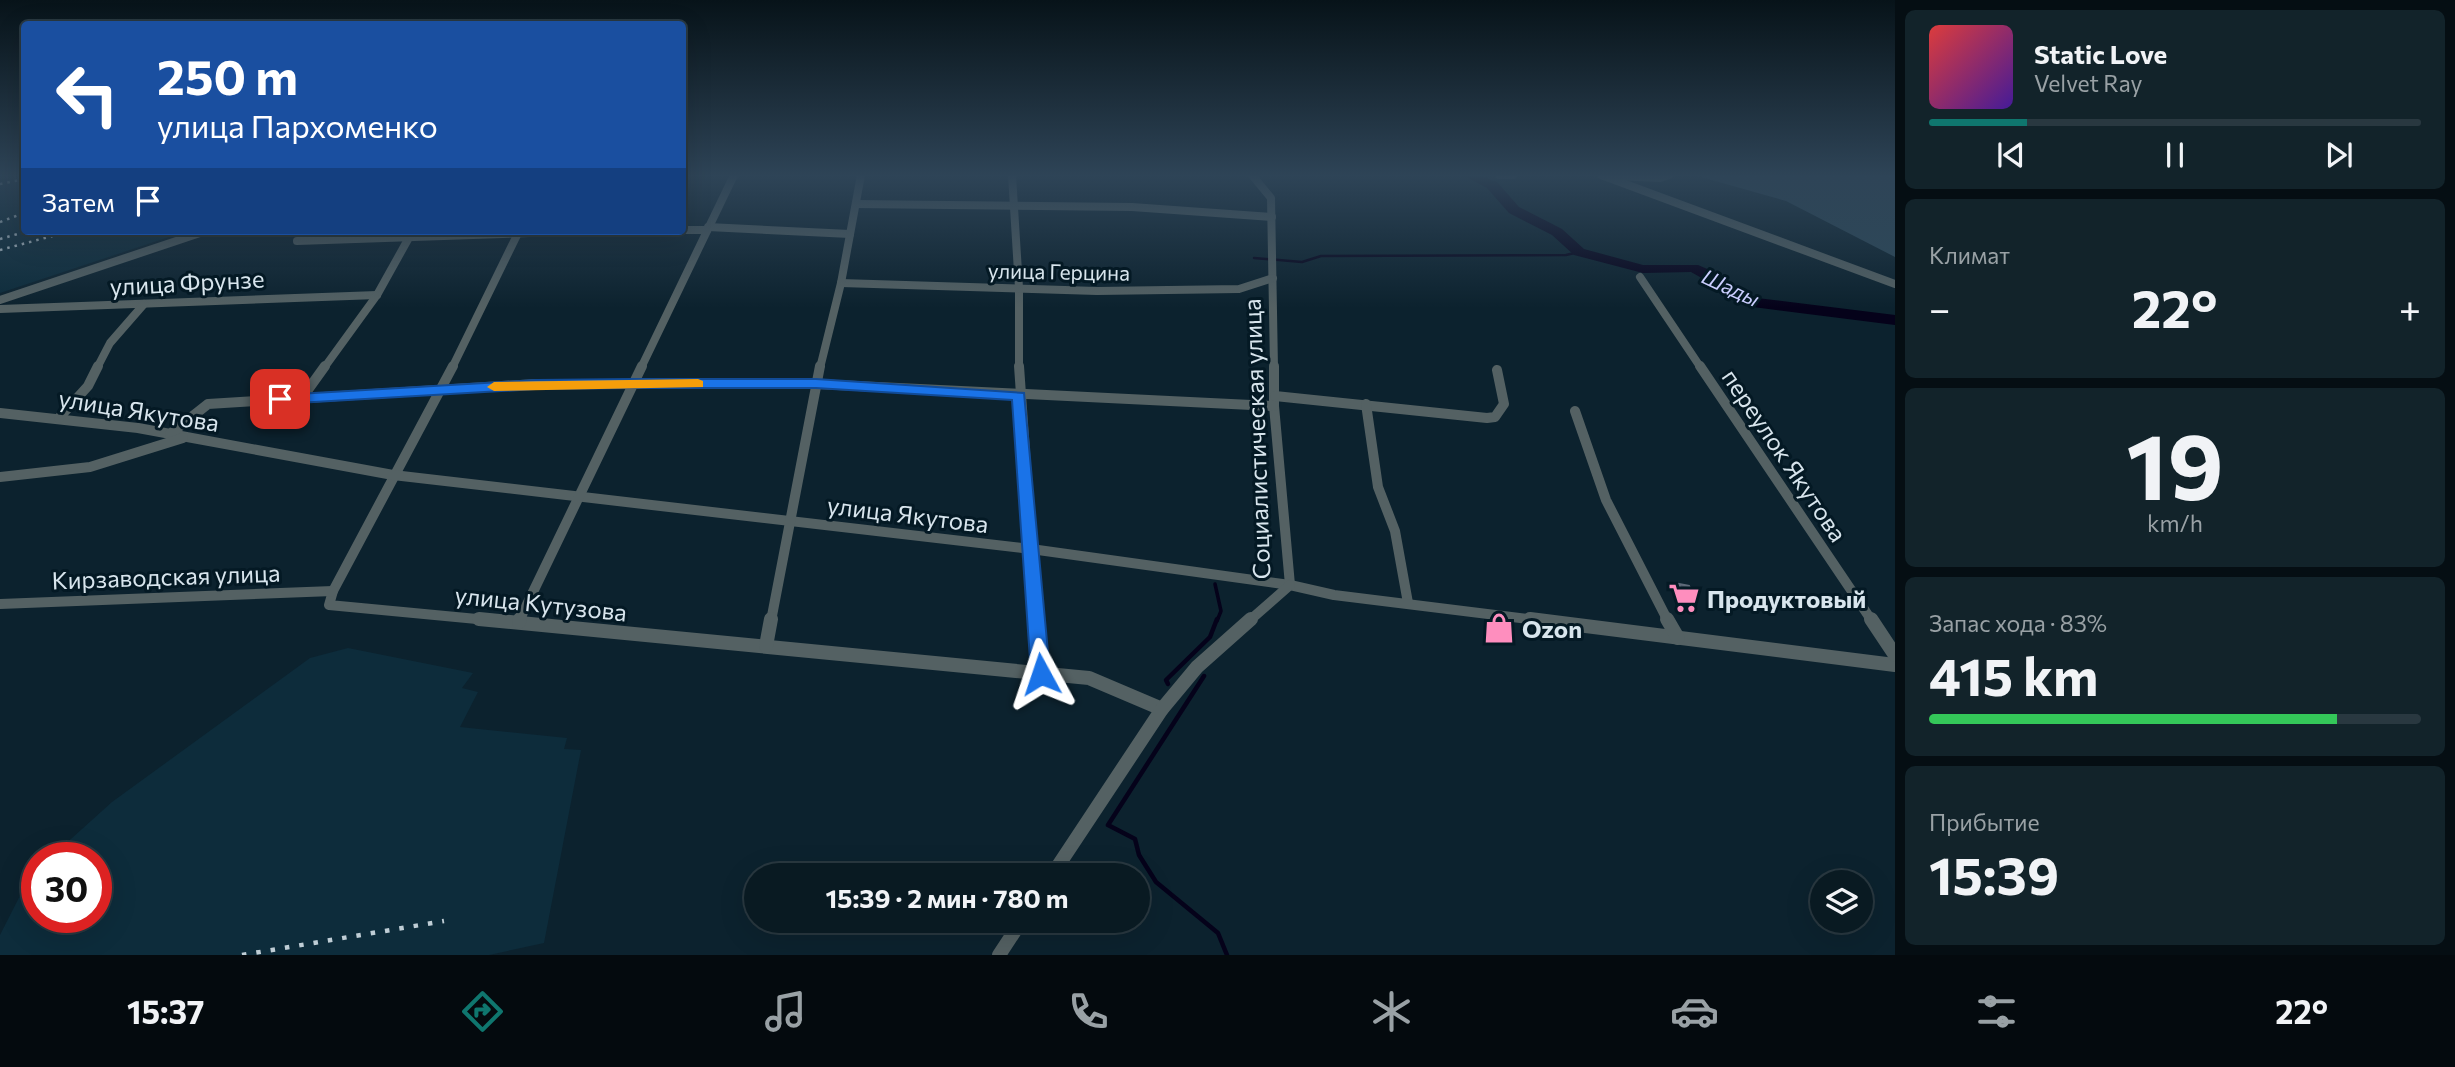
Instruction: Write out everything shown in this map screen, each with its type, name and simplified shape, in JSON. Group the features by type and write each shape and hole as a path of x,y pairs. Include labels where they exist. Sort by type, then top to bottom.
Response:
{"street":[{"path":"519,622 712,220"},
{"path":"766,646 816,384 841,284 853,220"},
{"path":"1014,220 1019,288 1019,396 1041,674"},
{"name":"Социалистическая улица","path":"1060,863 1161,709 1197,667 1290,585 1274,401 1272,220"},
{"path":"1722,220 1895,284"},
{"path":"686,230 708,228 850,234"},
{"path":"0,300 194,235"},
{"path":"297,241 388,235"},
{"path":"302,398 377,295 410,235"},
{"path":"333,591 441,390 517,235"},
{"name":"переулок Якутова","path":"1640,277 1895,655"},
{"name":"улица Герцина","path":"841,284 1239,289 1273,278"},
{"name":"улица Фрунзе","path":"0,309 244,297 377,295"},
{"path":"59,418 88,386 110,343 144,304"},
{"path":"170,434 195,411 208,404 536,384 816,384 1019,396 1112,396 1366,404 1495,417 1504,404 1497,370"},
{"path":"1366,404 1378,487 1395,531 1408,603"},
{"path":"1575,411 1588,459 1622,541 1678,638"},
{"name":"улица Якутова","path":"0,413 59,418 170,434 393,475 1031,549 1290,585 1334,595 1895,665"},
{"path":"0,477 37,476 82,469 183,438"},
{"name":"Кирзаводская улица","path":"0,604 333,591"},
{"name":"улица Кутузова","path":"333,591 329,605 1089,678 1161,709"},
{"path":"999,955 1013,933"}],"shaded area":[{"path":"0,220 21,220 21,235 175,235 0,293"},
{"path":"1822,220 1895,220 1895,257"},
{"path":"348,648 473,673 462,688 478,692 460,727 567,738 564,749 581,750 544,943 489,955 0,955 0,935 21,894 21,933 112,933 112,842 68,842 112,802 310,658"}],"building":[{"path":"1679,584 1689,586 1696,602 1686,601"}],"waterway":[{"name":"Шады","path":"1533,220 1557,232 1579,252 1643,269 1693,268 1714,277 1731,291 1753,302 1895,320"},
{"path":"1254,258 1302,262 1321,256 1566,255 1579,252"},
{"path":"1215,584 1221,611 1217,621"},
{"path":"1168,684 1166,680 1210,637 1217,619"},
{"path":"1204,676 1108,825 1135,839 1139,855 1156,882 1218,933 1227,955"}],"railway":[{"path":"0,222 6,220"},
{"path":"0,239 21,233"},
{"path":"0,250 56,235"},
{"path":"242,955 444,921"}],"slow traffic":[{"path":"494,387 536,384 698,384"}],"place":[{"name":"Продуктовый","path":"1684,598"},
{"name":"Ozon","path":"1499,628"}],"route":[{"path":"280,399 536,384 816,384 1019,396 1041,674"}]}
